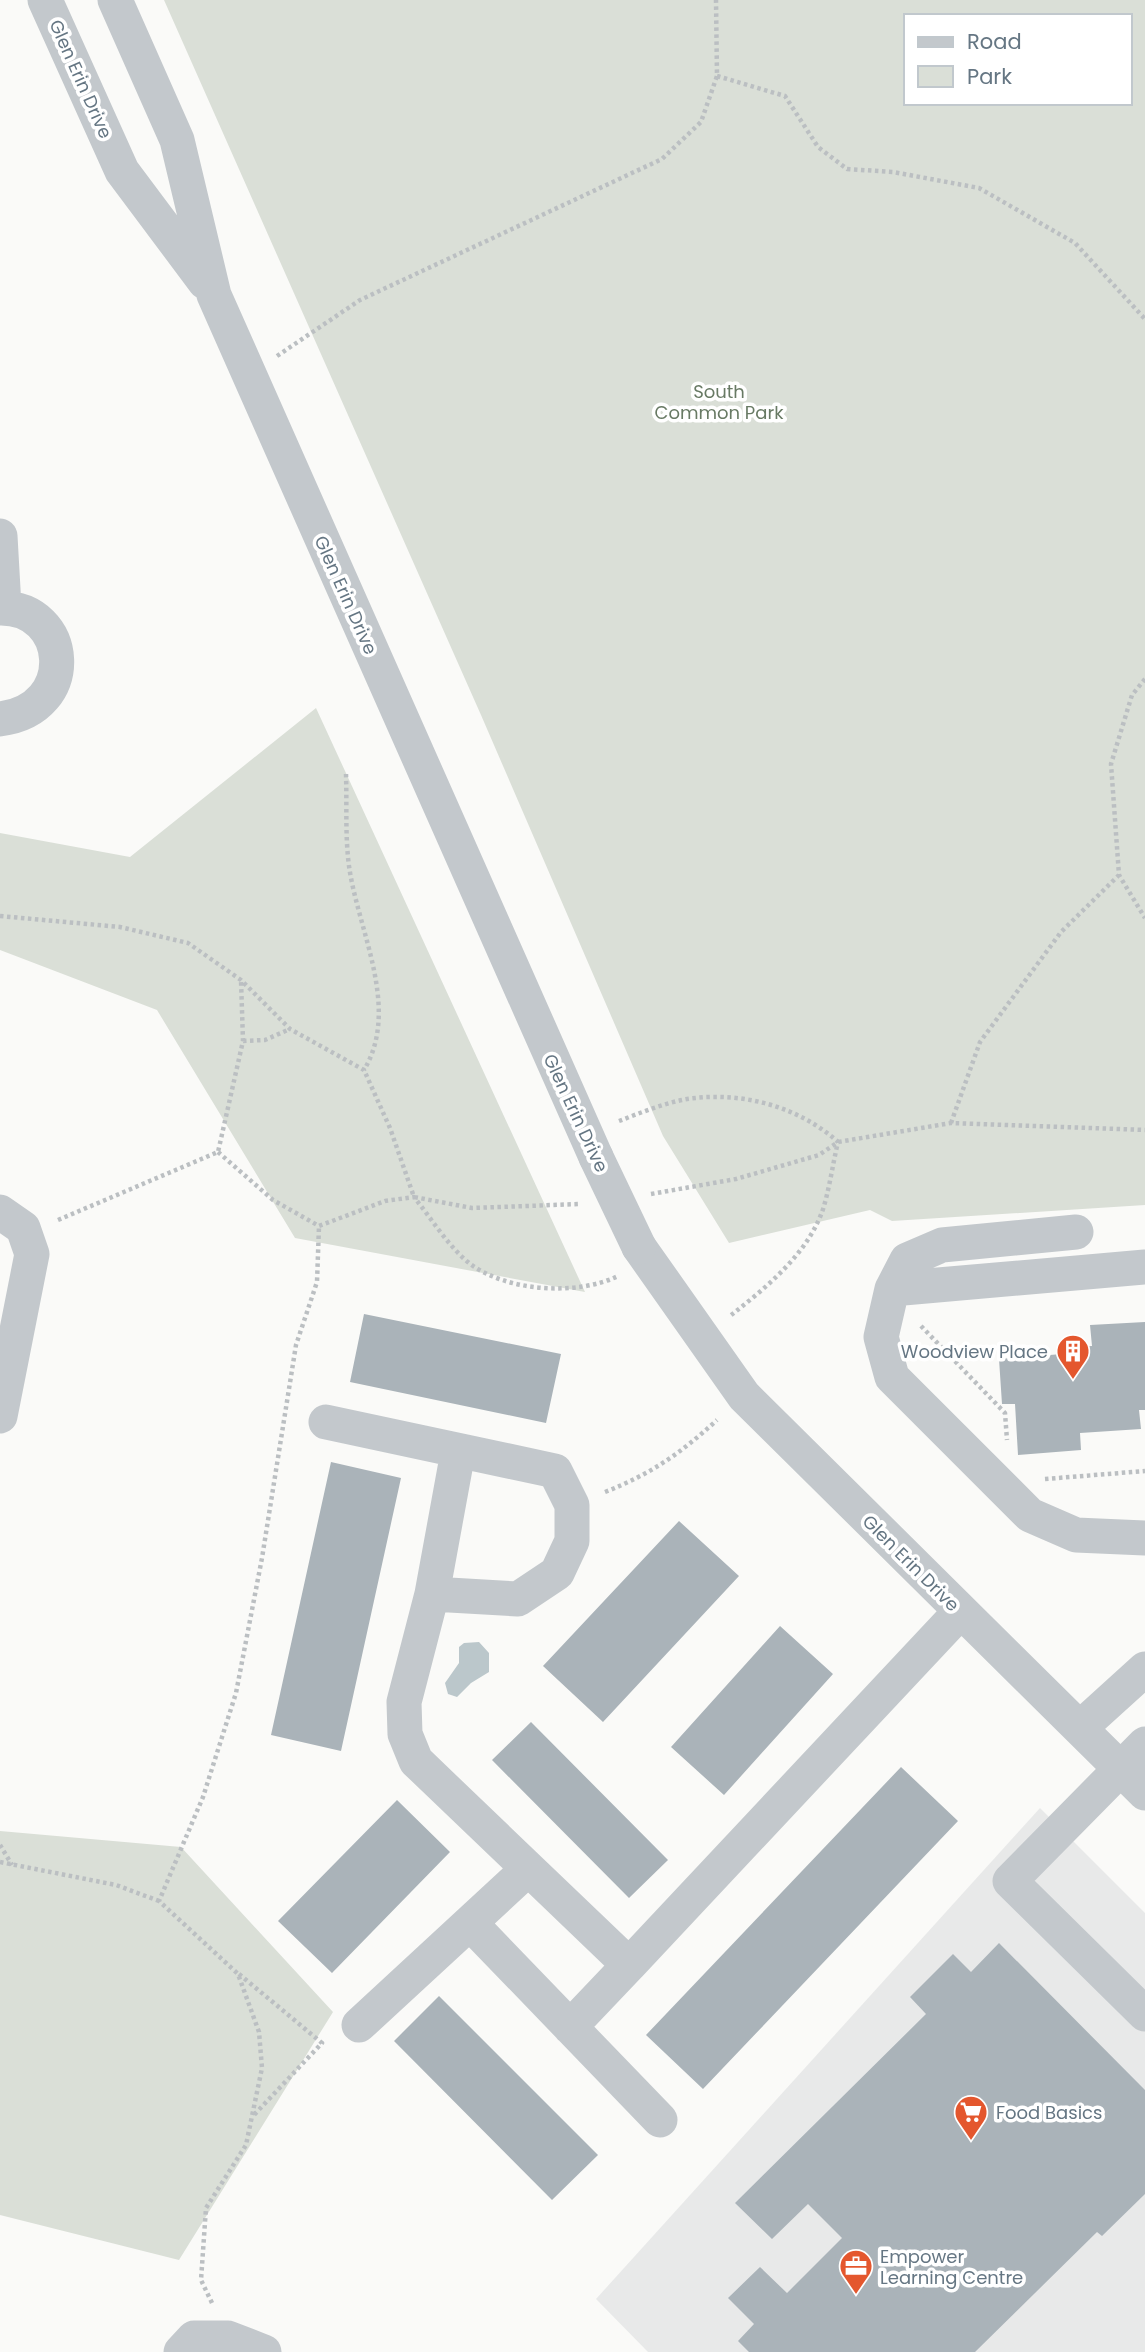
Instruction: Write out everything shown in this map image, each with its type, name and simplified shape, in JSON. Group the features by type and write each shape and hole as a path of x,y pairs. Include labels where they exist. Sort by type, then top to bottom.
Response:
{"street":[{"name":"Glen Erin Drive","path":"45,0 122,171 214,295"},
{"name":"Glen Erin Drive","path":"115,0 177,140 214,295 589,1146 644,1254 744,1396 1145,1793"},
{"path":"0,536 2,607 23,611 39,621 51,637 57,655 56,675 49,692 36,707 19,716 0,719"},
{"path":"0,1212 18,1223 27,1235 32,1264 0,1416"},
{"path":"1076,1232 942,1245 907,1260 892,1289 881,1337 892,1377 1030,1515 1076,1535 1145,1538"},
{"path":"892,1289 1145,1267"},
{"path":"326,1422 555,1471 572,1505 572,1541 557,1573 518,1599 432,1594"},
{"path":"458,1452 432,1594 404,1702 405,1734 416,1761 629,1965"},
{"path":"570,2027 960,1612"},
{"path":"1080,1728 1145,1669"},
{"path":"1145,1744 1010,1881 1145,2014"},
{"path":"359,2025 528,1869"},
{"path":"470,1923 660,2120"},
{"path":"181,2352 194,2338 228,2339 264,2352"}],"path":[{"path":"249,375 360,300 662,159 701,122 717,76 716,0"},
{"path":"717,76 785,96 818,147 847,169 906,174 979,188 1075,243 1145,319"},
{"path":"1145,678 1132,695 1111,764 1119,875 1145,918"},
{"path":"346,774 349,866 379,1004 376,1050 364,1070"},
{"path":"951,1123 980,1042 987,1031 1061,932 1119,875"},
{"path":"218,1152 243,1041 241,980"},
{"path":"243,1041 265,1040 290,1029"},
{"path":"589,1146 686,1099 736,1098 783,1108 818,1124 838,1142 823,1209 797,1255 757,1295 701,1337"},
{"path":"218,1152 273,1200 319,1226"},
{"path":"27,1235 218,1152"},
{"path":"319,1226 384,1201 414,1197 470,1263 529,1286 562,1289 598,1286 644,1254"},
{"path":"159,1901 203,1797 236,1693 262,1558 296,1345 317,1282 319,1226"},
{"path":"892,1289 914,1318 1005,1413 1007,1445"},
{"path":"572,1505 645,1476 687,1448 744,1396"},
{"path":"1039,1480 1145,1471"},
{"path":"0,1846 12,1865"},
{"path":"0,1862 116,1885 159,1901 238,1974 322,2043 251,2118"},
{"path":"228,2339 201,2280 206,2208 246,2144 262,2068 259,2032 238,1974"}],"shaded area":[{"path":"479,1642 489,1653 489,1672 471,1683 457,1697 448,1694 445,1683 459,1663 459,1647 464,1643"},
{"path":"1040,1808 1145,1913 1145,2352 648,2352 596,2299"}],"green space":[{"name":"South Common Park","path":"164,0 1145,0 1145,1205 892,1221 870,1210 729,1243 663,1136 481,715"},
{"path":"316,708 585,1292 295,1238 157,1010 0,950 0,833 130,857"},
{"path":"0,1831 181,1847 333,2012 179,2260 0,2215"}],"building":[{"path":"364,1314 561,1354 546,1423 350,1382"},
{"name":"Woodview Place","path":"1145,1322 1145,1410 1139,1410 1141,1429 1080,1433 1081,1450 1018,1455 1015,1404 1002,1404 999,1359 1062,1354 1061,1347 1092,1346 1090,1325"},
{"path":"331,1462 401,1478 341,1751 271,1735"},
{"path":"679,1521 739,1576 603,1722 543,1666"},
{"path":"780,1626 833,1674 724,1795 671,1747"},
{"path":"531,1722 668,1860 629,1898 492,1760"},
{"path":"901,1767 958,1821 703,2089 646,2035"},
{"path":"397,1800 450,1852 332,1973 278,1921"},
{"name":"Food Basics","path":"999,1943 1145,2090 1145,2194 1102,2236 1097,2232 975,2352 749,2352 738,2341 754,2324 728,2298 760,2267 787,2293 842,2238 808,2204 772,2239 735,2203 926,2014 910,1997 953,1954 971,1972"},
{"path":"439,1996 598,2155 552,2200 394,2041"}],"place":[{"name":"Woodview Place","path":"1073,1381"},
{"name":"Food Basics","path":"971,2142"},
{"name":"Empower Learning Centre","path":"856,2296"}]}
